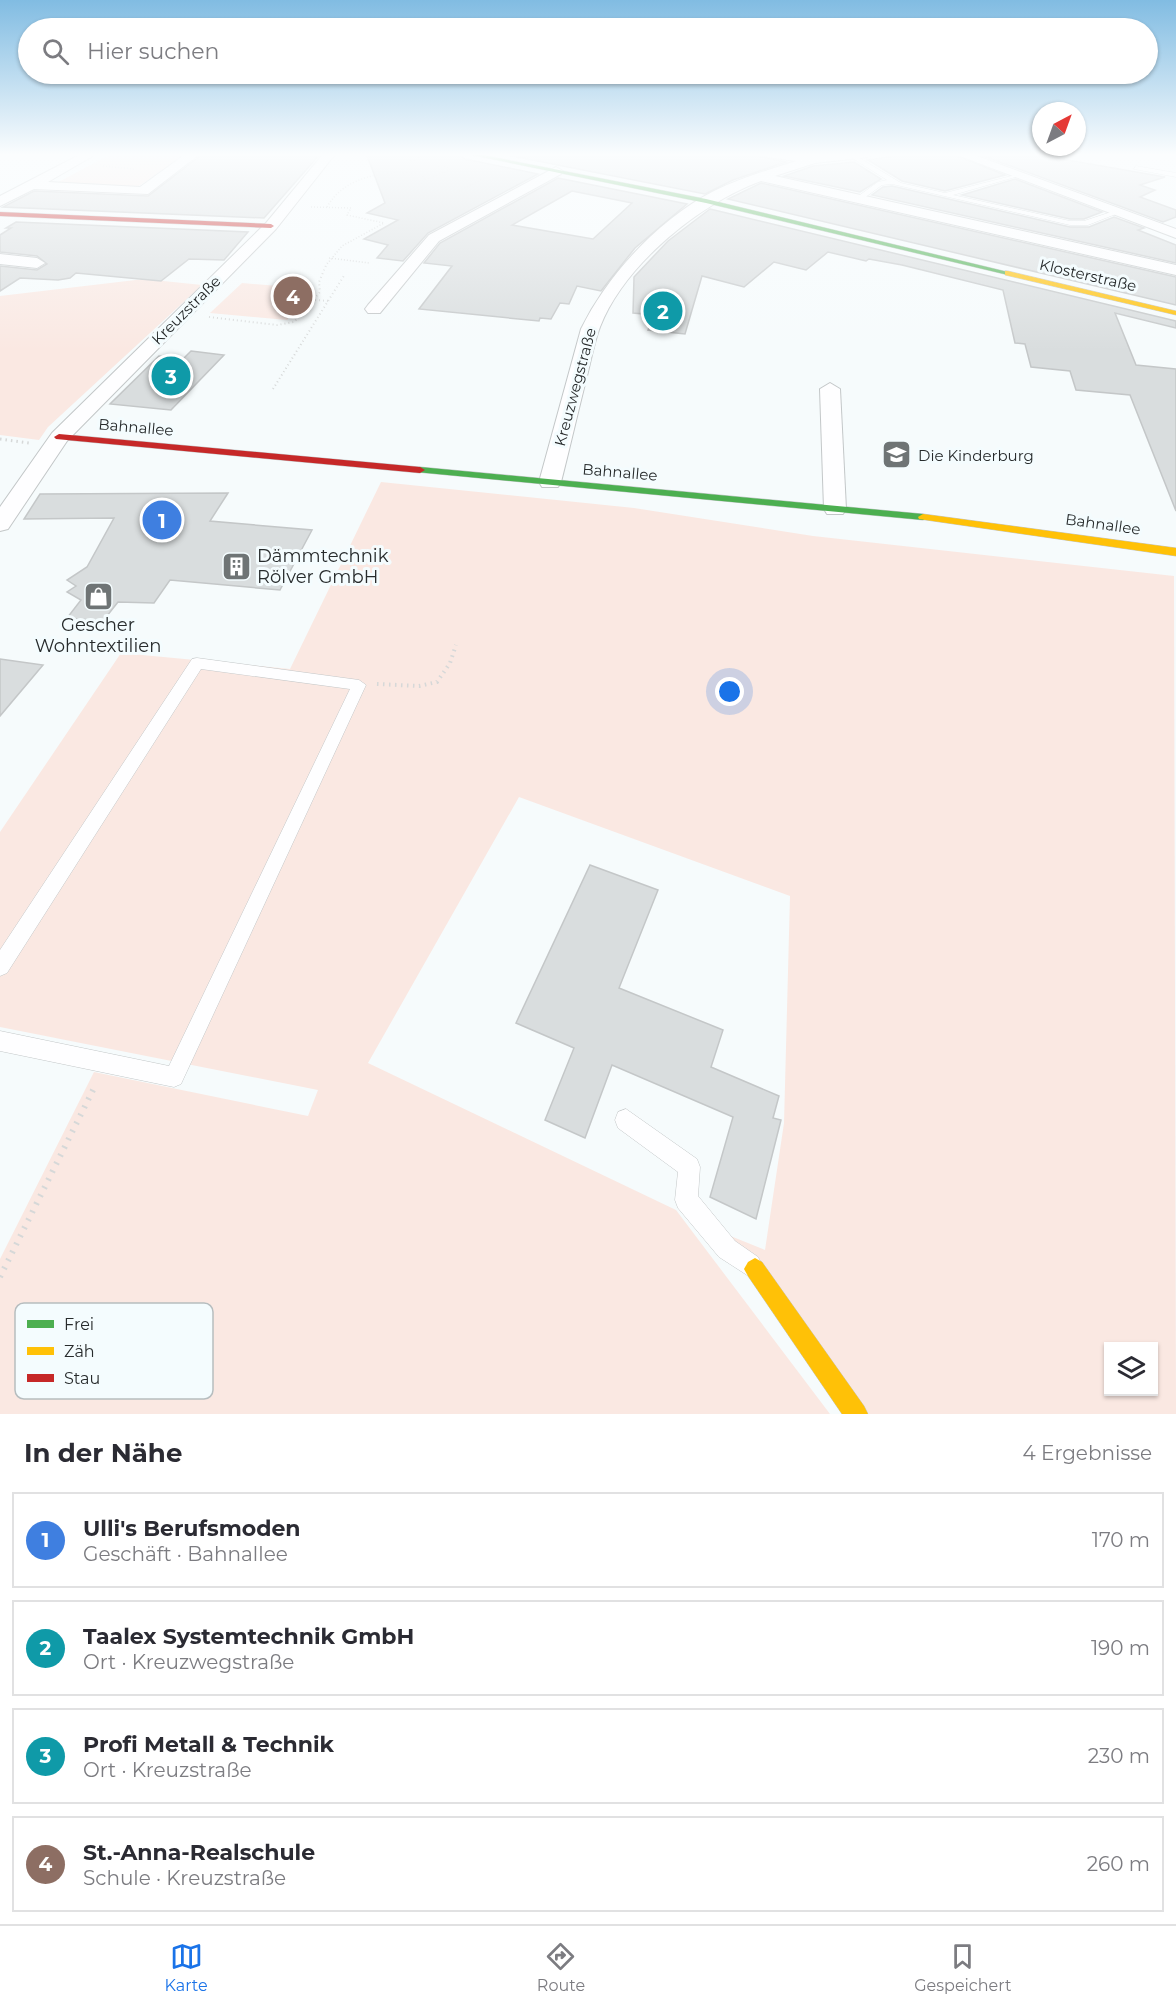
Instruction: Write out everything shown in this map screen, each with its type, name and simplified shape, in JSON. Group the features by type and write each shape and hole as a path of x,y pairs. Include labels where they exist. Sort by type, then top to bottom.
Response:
{"street":[{"path":"113,219 271,226"},
{"name":"Kreuzstraße","path":"0,524 59,436 277,219"},
{"path":"374,309 434,238 469,219"},
{"name":"Kreuzwegstraße","path":"550,482 597,311 633,268 681,219"},
{"name":"Klosterstraße","path":"781,219 1176,313"},
{"path":"949,219 1176,270"},
{"path":"1136,219 1176,234"},
{"path":"0,259 37,263"},
{"path":"830,389 835,508"},
{"name":"Bahnallee","path":"59,436 957,520 1176,552"},
{"path":"755,1269 856,1414"}],"lane":[{"path":"1052,219 1070,223 1085,223 1097,219"},
{"path":"0,967 197,663 359,685 174,1077 0,1041"},
{"path":"626,1120 689,1167 686,1200 727,1249 755,1269"}],"path":[{"path":"204,316 283,324 298,320 320,292 319,282 323,279 329,258 340,248 384,223 365,219"},
{"path":"329,258 369,263"},
{"path":"273,389 345,274"},
{"path":"314,300 329,301"},
{"path":"359,685 427,685 438,682 448,671 456,645"},
{"path":"0,1277 107,1063"}],"shaded area":[{"path":"144,279 202,285 48,427 39,440 0,435 0,296"},
{"path":"242,283 315,289 287,320 210,313"},
{"path":"381,482 634,508 813,536 1174,576 1176,1414 869,1414 728,1235 765,1250 784,1123 790,896 519,797 368,1063 676,1210 830,1414 0,1414 0,1259 94,1072 308,1116 318,1090 0,1027 0,832 121,653 290,669"}],"building":[{"path":"394,219 454,219 428,233 403,261 377,258 388,245 364,239 398,220"},
{"path":"484,219 523,219 512,225 593,239 615,219 669,219 635,248 601,291 577,286 569,304 560,303 551,319 540,318 539,321 419,309 452,266 424,263 440,243"},
{"path":"697,219 752,219 1176,321 1176,328 1115,313 1136,365 1176,369 1176,511 1130,395 1076,390 1070,371 1031,367 1025,344 1015,343 1003,290 902,265 869,259 866,261 828,252 806,270 774,262 744,287 702,276 685,334 648,330 654,315 633,313 634,277 668,241"},
{"path":"812,219 920,219 1176,277 1176,305"},
{"path":"979,219 1035,219 1070,227 1089,227 1109,219 1119,219 1144,228 1138,230 1176,245 1176,263"},
{"path":"1155,219 1171,219 1163,222"},
{"path":"16,222 248,232 224,260 189,259 161,281 76,273 70,278 58,280 20,278 0,291 0,266 37,270 47,264 37,256 0,252 0,235"},
{"path":"191,351 224,355 171,410 110,404 159,356 183,359"},
{"path":"228,493 210,521 312,530 280,590 170,580 154,603 118,602 103,621 67,618 81,600 67,592 76,586 67,580 87,567 114,518 24,519 40,494"},
{"path":"0,659 43,665 0,716"},
{"path":"590,865 658,890 619,988 723,1030 711,1067 779,1096 773,1118 781,1120 756,1219 710,1197 733,1117 612,1065 585,1138 545,1120 574,1048 516,1023"}],"traffic: fast":[{"path":"781,219 1008,273"},
{"path":"420,470 923,517"}],"traffic: slow":[{"path":"1008,273 1176,313"},
{"path":"923,517 1176,552"},
{"path":"755,1269 856,1414"}],"traffic: jam":[{"path":"113,219 271,226"},
{"path":"59,437 420,470"}],"place":[{"name":"St.-Anna-Realschule","path":"293,296"},
{"name":"Taalex Systemtechnik GmbH","path":"663,311"},
{"name":"Profi Metall & Technik","path":"171,376"},
{"name":"Die Kinderburg","path":"897,455"},
{"name":"Ulli's Berufsmoden","path":"162,520"},
{"name":"Dämmtechnik Rölver GmbH","path":"236,566"},
{"name":"Gescher Wohntextilien","path":"98,596"}]}
